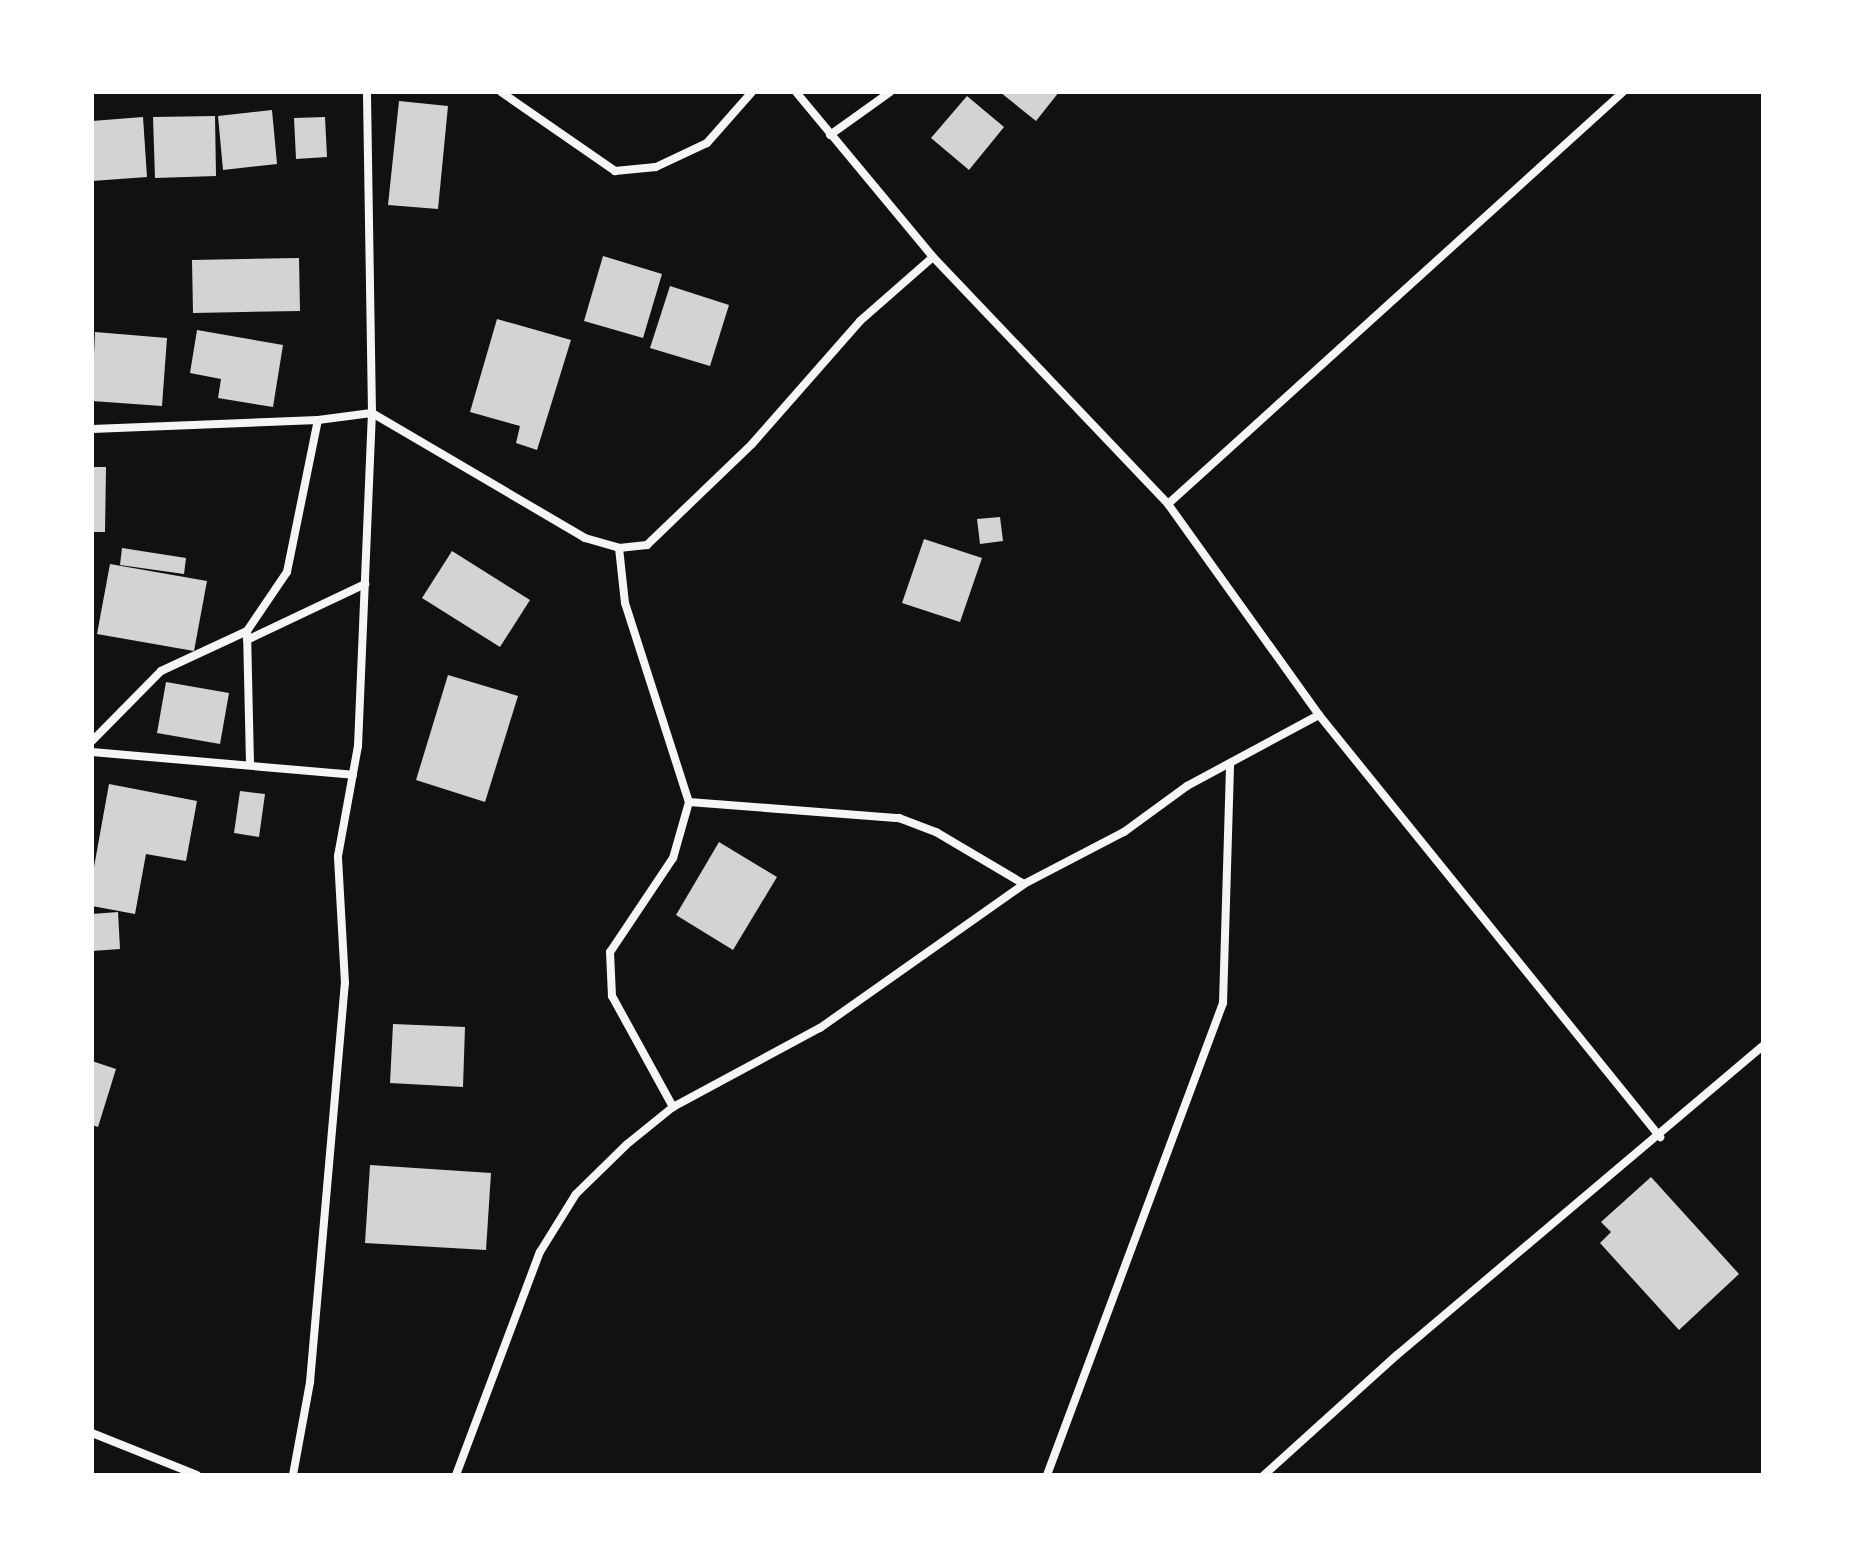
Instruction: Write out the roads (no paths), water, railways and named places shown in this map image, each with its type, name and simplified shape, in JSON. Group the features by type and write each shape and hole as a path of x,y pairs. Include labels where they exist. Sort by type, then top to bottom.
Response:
{"street":[{"path":"293,1475 310,1382 345,983 338,856 353,775 372,413 367,92"},
{"path":"501,92 615,171 656,167 707,143 752,92"},
{"path":"796,92 933,257 1168,504 1319,715 1660,1137"},
{"path":"830,135 890,92"},
{"path":"1168,504 1623,92"},
{"path":"92,429 318,420 372,413 585,538 619,548 647,545 694,502 860,321 933,257"},
{"path":"250,765 247,636 287,572 318,420"},
{"path":"619,548 625,603 689,802 673,858 610,952 612,996 673,1107"},
{"path":"92,741 161,671 365,584"},
{"path":"456,1475 540,1252 576,1194 673,1107 820,1028 1024,884 1124,832 1187,786 1319,715"},
{"path":"92,752 353,775"},
{"path":"1047,1475 1223,1003 1230,765"},
{"path":"689,802 899,818 936,832 1024,884"},
{"path":"1264,1475 1397,1355 1660,1137 1763,1046"},
{"path":"92,1433 197,1475"}]}
